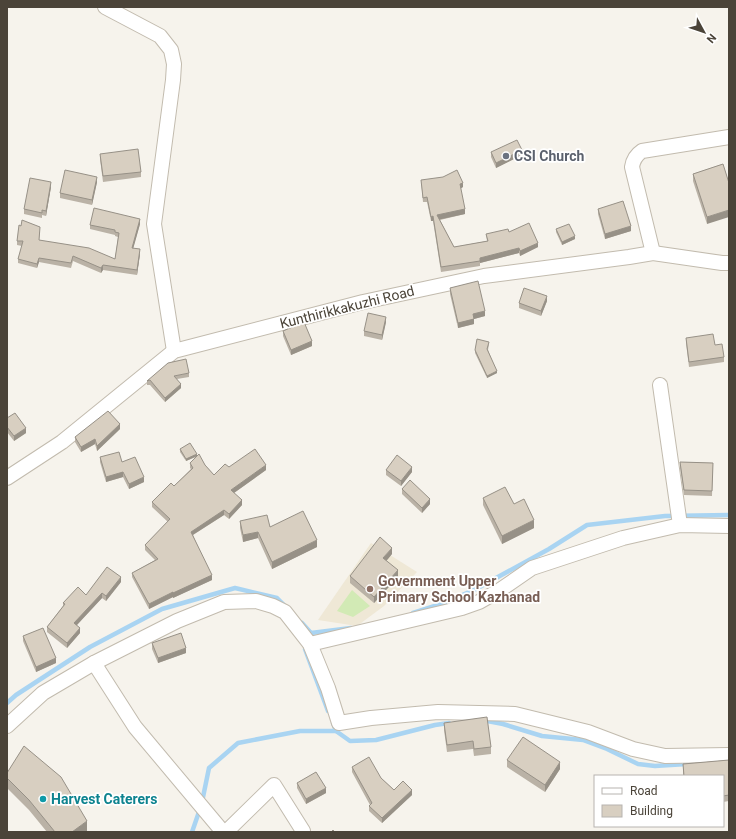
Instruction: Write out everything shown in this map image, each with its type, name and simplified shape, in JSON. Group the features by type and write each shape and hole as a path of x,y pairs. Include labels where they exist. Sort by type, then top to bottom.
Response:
{"street":[{"path":"105,7 160,36 171,50 173,57 173,80 154,224 174,351"},
{"path":"653,253 632,167 636,157 642,151 729,137"},
{"name":"Kunthirikkakuzhi Road","path":"7,478 62,442 174,351 363,302 484,276 653,253 722,263 729,262"},
{"path":"660,384 680,525"},
{"path":"307,640 462,608 486,598 540,564 622,538 680,525 729,526"},
{"path":"7,726 43,693 94,663 177,621 224,602 256,601 273,606 285,612 307,640 328,688 339,723 371,718 438,712 515,714 588,732 633,748 665,756 729,755"},
{"path":"94,663 135,727 225,832 274,785 303,832"}],"shaded area":[{"name":"Government Upper Primary School Kazhanad","path":"371,543 417,572 384,606 357,626 318,620"}],"green space":[{"path":"352,590 370,606 353,617 337,611"}],"building":[{"path":"517,140 522,150 496,163 491,152"},
{"path":"138,149 141,172 103,176 100,154"},
{"path":"723,164 729,183 729,210 707,217 693,174"},
{"path":"65,170 97,177 92,200 60,193"},
{"path":"457,170 463,183 460,184 465,209 437,215 454,247 488,241 486,234 508,229 509,232 529,223 538,243 520,251 519,248 480,258 480,261 441,267 433,216 431,217 427,197 423,198 421,180 443,177"},
{"path":"30,178 51,182 46,211 42,210 42,213 24,209"},
{"path":"623,201 631,226 605,234 598,209"},
{"path":"94,208 140,219 132,248 140,249 137,270 103,265 101,268 73,256 71,263 39,258 37,264 18,259 23,241 17,241 19,225 21,226 22,220 40,227 39,240 89,248 115,259 119,233 115,232 115,230 90,225"},
{"path":"569,224 575,236 562,242 556,229"},
{"path":"478,281 485,311 473,314 474,319 458,323 450,288"},
{"path":"524,288 547,296 541,311 519,303"},
{"path":"368,313 386,317 382,335 364,331"},
{"path":"304,322 312,341 291,350 283,331"},
{"path":"713,334 715,345 722,344 724,357 689,362 686,338"},
{"path":"477,339 489,342 487,349 497,371 487,376 475,350"},
{"path":"186,359 189,373 174,376 181,384 165,398 150,380 147,381 168,363"},
{"path":"108,411 120,424 97,446 95,439 81,447 75,437"},
{"path":"15,413 26,428 14,436 7,427 7,418"},
{"path":"190,443 197,454 186,459 180,449"},
{"path":"255,449 266,465 231,490 242,500 229,514 224,510 191,532 212,575 149,604 132,573 158,559 145,545 170,519 152,502 171,483 174,486 193,468 190,463 199,454 205,465 214,475 225,464 229,467"},
{"path":"119,452 122,462 135,457 144,477 129,484 123,472 106,477 100,457"},
{"path":"397,455 412,467 401,481 386,470"},
{"path":"680,462 713,463 712,491 684,490"},
{"path":"410,480 430,499 422,508 402,489"},
{"path":"505,487 514,504 524,499 534,520 502,536 483,498"},
{"path":"303,511 317,540 272,562 258,532 243,535 240,521 267,515 270,527"},
{"path":"380,537 392,548 383,558 398,570 374,597 350,576"},
{"path":"107,567 121,577 106,596 102,593 74,623 80,628 67,643 47,627 65,604 63,603 78,587 86,595"},
{"path":"43,628 56,658 36,667 23,636"},
{"path":"181,633 186,648 158,658 152,643"},
{"path":"487,717 491,747 474,749 473,741 447,745 444,723"},
{"path":"523,737 560,762 545,785 507,760"},
{"name":"Harvest Caterers","path":"24,746 61,777 87,821 72,832 55,832 29,800 7,778 7,773"},
{"path":"369,757 381,778 394,790 403,781 412,790 382,818 369,806 372,803 352,767"},
{"path":"729,760 729,795 724,796 724,775 684,775 683,764"},
{"path":"316,772 326,788 306,799 297,783"}],"waterway":[{"path":"413,613 444,603 476,589 549,549 587,525 665,516 729,515"},
{"path":"7,703 16,695 90,647 162,609 235,588 277,598 286,607"},
{"path":"302,623 311,633 309,638"},
{"path":"311,633 351,628"},
{"path":"306,645 305,649 328,711"},
{"path":"482,720 503,724 542,736 583,740 607,749 638,764 655,766 703,763"},
{"path":"333,723 336,731 350,741 376,740 435,725 449,723"},
{"path":"202,802 209,768 238,743 300,731 336,731"},
{"path":"192,832 200,809"}],"place":[{"name":"CSI Church","path":"506,156"},
{"name":"Government Upper Primary School Kazhanad","path":"370,589"},
{"name":"Harvest Caterers","path":"43,799"}]}
